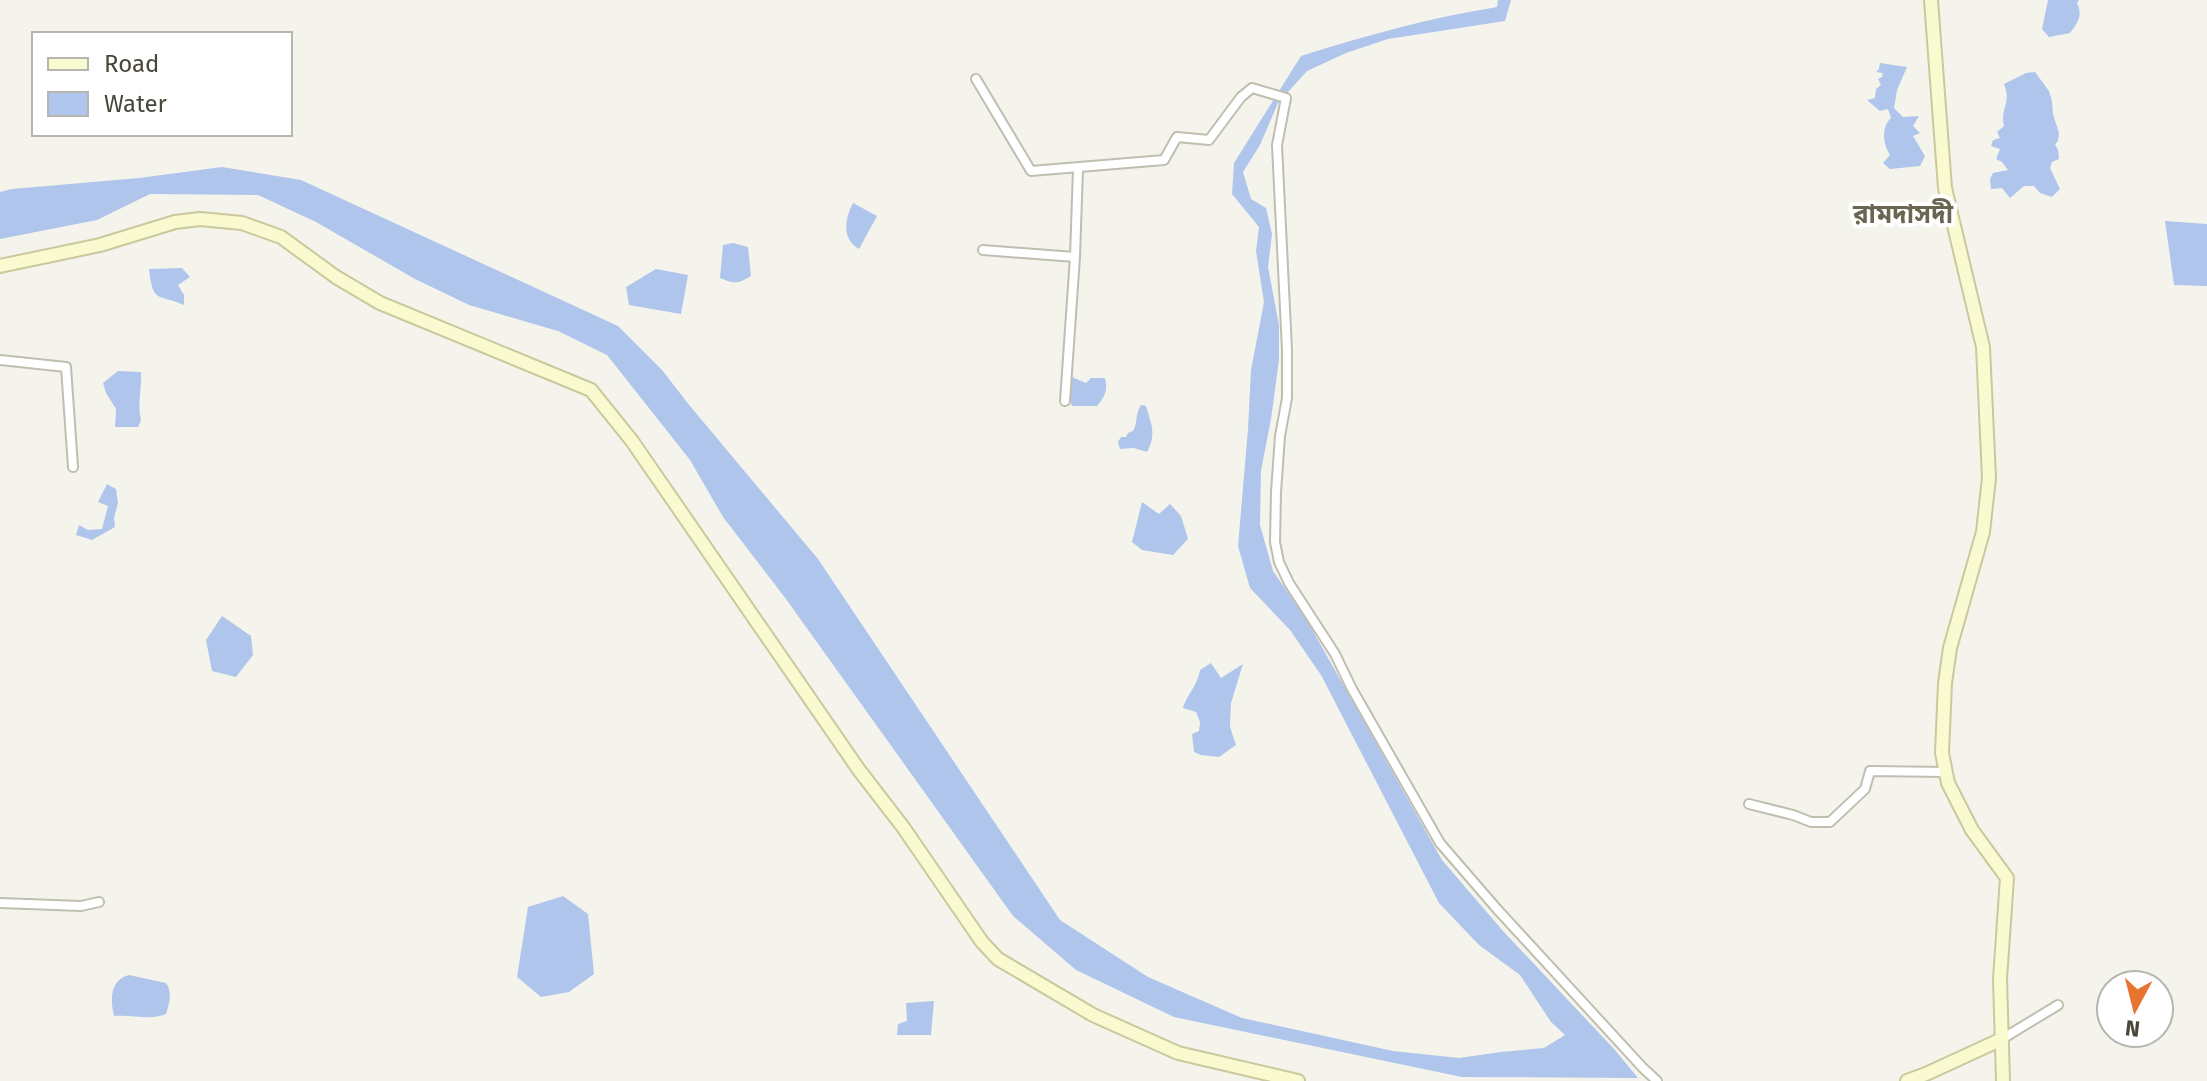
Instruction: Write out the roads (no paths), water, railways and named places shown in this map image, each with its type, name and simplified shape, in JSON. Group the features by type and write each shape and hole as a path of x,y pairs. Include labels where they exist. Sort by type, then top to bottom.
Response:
{"main road":[{"path":"1931,0 1945,188 1983,347 1989,478 1983,532 1950,648 1942,753 1948,783 1972,830 2007,878 2000,979 2003,1081"},
{"path":"0,266 100,245 175,222 200,219 242,223 281,237 336,277 380,303 591,390 632,441 859,770 903,827 982,942 998,959 1093,1015 1178,1053 1298,1081"},
{"path":"1907,1081 2002,1039"}],"street":[{"path":"976,79 1031,171 1164,160 1177,137 1209,140 1241,97 1252,88 1286,98 1277,145 1287,350 1287,398 1280,436 1276,492 1275,542 1279,562 1335,654 1440,843 1555,974 1657,1081"},
{"path":"1065,401 1078,169"},
{"path":"983,250 1075,257"},
{"path":"0,360 66,367 73,467"},
{"path":"1749,804 1811,822 1830,822 1865,789 1870,771 1946,772"},
{"path":"0,903 81,906 99,902"},
{"path":"2002,1039 2058,1005"}],"water":[{"path":"1498,0 1511,0 1505,21 1388,39 1346,53 1307,71 1278,103 1260,145 1243,172 1251,199 1266,208 1272,234 1268,267 1279,325 1279,360 1261,471 1260,525 1273,571 1305,617 1442,860 1638,1078 1462,1077 1174,1017 1076,970 1013,916 786,599 723,517 690,460 607,355 558,331 469,305 415,279 316,222 258,195 150,194 97,220 0,239 0,192 222,167 301,180 618,326 662,370 818,559 1060,920 1148,977 1242,1018 1393,1051 1459,1058 1544,1048 1565,1035 1551,1022 1520,975 1479,945 1439,903 1321,675 1290,630 1250,588 1238,546 1251,370 1264,302 1256,251 1259,227 1232,194 1234,163 1301,56 1447,16 1497,7"},
{"path":"2048,0 2079,0 2079,19 2070,33 2049,37 2042,29"},
{"path":"1880,63 1907,67 1897,90 1894,108 1903,117 1919,116 1913,126 1920,133 1913,136 1925,156 1920,166 1890,169 1883,163 1890,155 1884,136 1891,118 1888,109 1880,111 1867,100 1875,98 1876,89 1881,85 1878,79 1883,73 1876,72"},
{"path":"2035,72 2049,91 2059,133 2055,144 2059,159 2052,162 2050,168 2060,189 2052,197 2040,193 2034,186 2024,186 2010,198 2002,188 1991,189 1993,173 2008,170 1996,159 2000,149 1991,146 1993,140 2000,138 1997,132 2004,126 2007,97 2004,84"},
{"path":"853,203 877,216 859,249 849,240 846,228"},
{"path":"2165,221 2207,224 2207,286 2174,285"},
{"path":"733,243 748,247 751,276 743,281 720,278 723,245"},
{"path":"182,268 190,277 178,285 184,295 184,305 155,293 149,269"},
{"path":"656,269 688,275 681,314 629,305 626,287"},
{"path":"118,371 141,372 141,420 138,427 115,427 116,409 103,383"},
{"path":"1072,377 1086,383 1091,378 1105,378 1105,393 1097,406 1072,406 1069,392"},
{"path":"1141,405 1146,406 1151,424 1150,446 1147,452 1134,448 1120,449 1118,442 1133,431"},
{"path":"107,484 116,489 115,527 92,540 76,535 79,525 88,530 102,529 108,506 98,502"},
{"path":"1142,502 1159,514 1170,504 1181,516 1188,539 1173,555 1142,550 1132,542"},
{"path":"222,616 251,636 253,655 236,677 212,671 206,640"},
{"path":"1211,663 1221,678 1243,664 1231,703 1230,727 1236,745 1219,757 1194,752 1192,734 1199,731 1200,722 1196,712 1183,708 1200,670"},
{"path":"563,896 588,914 594,974 569,992 541,997 517,977 528,907"},
{"path":"129,975 166,983 170,995 166,1014 153,1017 114,1016 113,991 118,981"},
{"path":"934,1001 931,1035 897,1035 898,1024 907,1021 906,1003"}],"district":[{"name":"রামদাসদী","path":"1903,214"}]}
